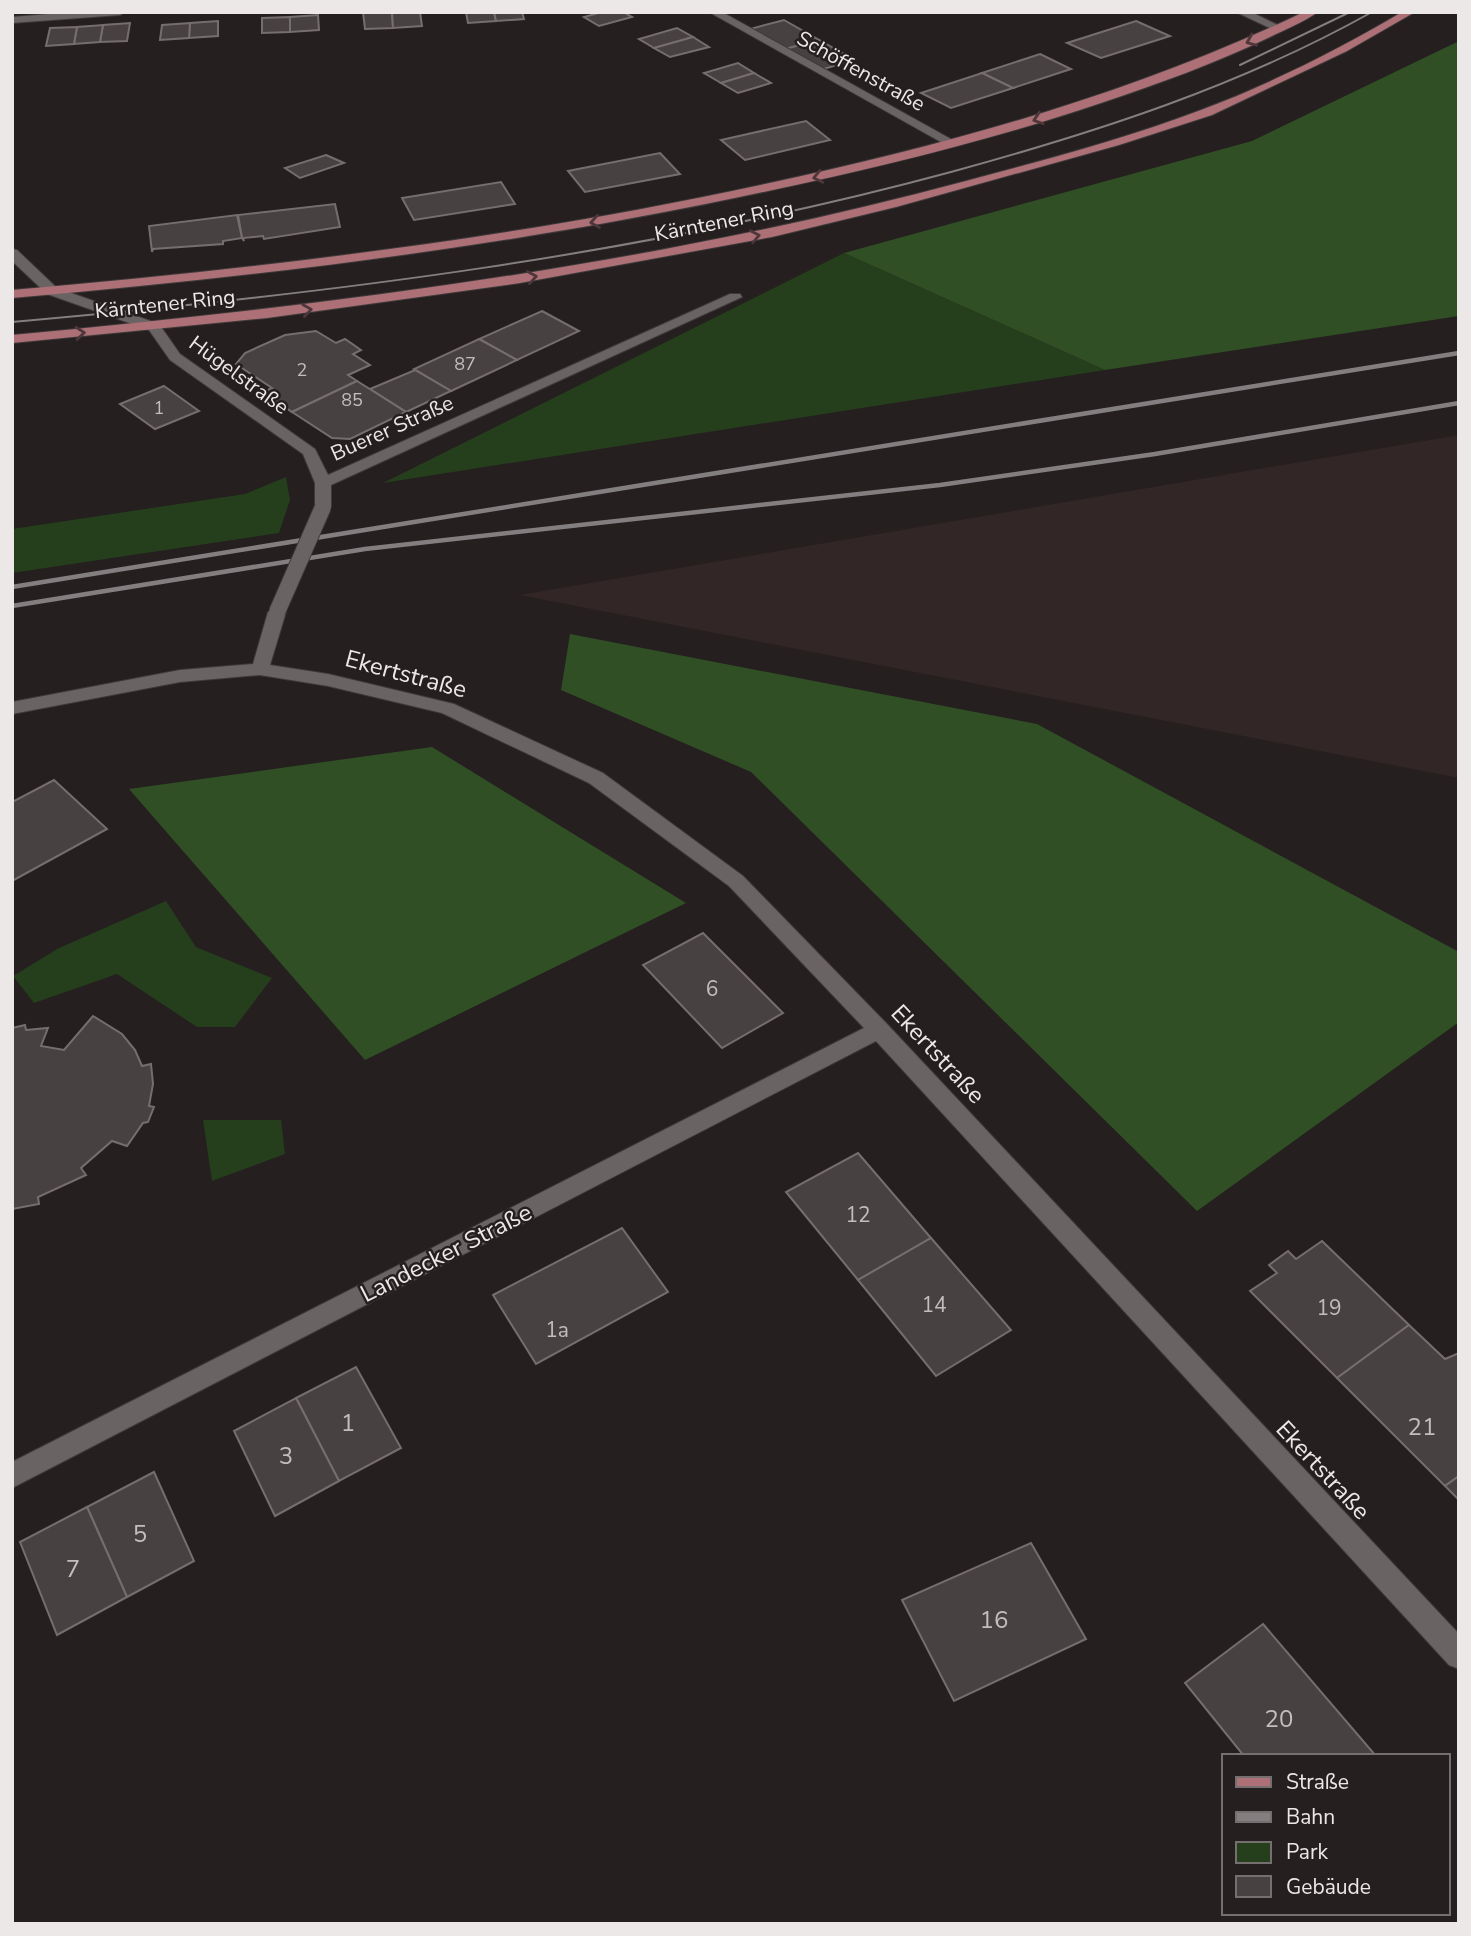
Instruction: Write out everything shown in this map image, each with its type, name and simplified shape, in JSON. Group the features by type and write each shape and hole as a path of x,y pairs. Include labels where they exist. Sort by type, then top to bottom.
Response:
{"main road":[{"name":"Kärntener Ring","path":"12,294 269,271 445,248 751,192 952,144 1161,79 1280,29 1313,12"},
{"name":"Kärntener Ring","path":"12,339 292,312 476,287 649,257 825,222 922,199 1208,111 1329,56 1410,12"}],"street":[{"path":"12,20 120,12"},
{"name":"Schöffenstraße","path":"714,12 952,144"},
{"path":"1241,12 1280,29"},
{"path":"12,253 52,291 155,327"},
{"name":"Buerer Straße","path":"260,669 277,611 323,507 323,483 734,298"},
{"name":"Hügelstraße","path":"155,327 175,357 310,452 323,483"},
{"path":"12,708 180,676 260,669"},
{"name":"Ekertstraße","path":"260,669 328,680 448,708 596,778 736,881 879,1030 1459,1655"},
{"name":"Landecker Straße","path":"12,1476 879,1030"}],"shaded area":[{"path":"1459,435 1459,778 520,595"}],"green space":[{"path":"1459,41 1459,316 1105,370 844,253 1252,141"},
{"path":"844,253 1105,370 383,483"},
{"path":"286,477 290,500 279,533 12,573 12,529 245,494"},
{"path":"570,634 1037,724 1459,952 1459,1022 1197,1211 751,772 561,690"},
{"path":"432,747 686,903 365,1060 129,789"},
{"path":"166,901 196,947 272,978 235,1027 197,1027 117,974 34,1003 13,976 59,948"},
{"path":"203,1120 281,1120 285,1154 212,1181"}],"building":[{"path":"363,12 392,12 393,28 365,29"},
{"path":"392,12 420,12 422,26 393,28"},
{"path":"466,12 494,12 496,21 468,23"},
{"path":"494,12 522,12 524,19 496,21"},
{"path":"602,12 623,12 632,17 599,26 584,17"},
{"path":"318,15 319,30 290,32 290,17"},
{"path":"290,17 290,32 262,33 262,18"},
{"path":"784,20 819,40 785,49 750,29"},
{"path":"218,21 218,36 189,38 190,23"},
{"path":"1136,21 1170,36 1101,58 1067,43"},
{"path":"130,23 127,41 100,42 103,25"},
{"path":"190,23 189,38 160,40 162,25"},
{"path":"103,25 100,42 74,44 77,27"},
{"path":"77,27 74,44 46,46 50,28"},
{"path":"677,28 693,37 654,48 639,39"},
{"path":"693,37 709,47 670,57 654,48"},
{"path":"819,40 855,60 820,70 785,49"},
{"path":"1040,54 1071,69 1013,88 982,73"},
{"path":"738,63 754,73 721,83 704,73"},
{"path":"754,73 771,83 738,93 721,83"},
{"path":"982,73 1013,88 951,108 921,93"},
{"path":"806,121 830,140 745,160 721,140"},
{"path":"660,153 680,174 585,192 568,171"},
{"path":"326,155 344,163 300,178 285,168"},
{"path":"501,182 515,204 414,220 402,198"},
{"path":"335,204 340,227 264,239 263,236 243,238 244,241 242,238 238,215"},
{"path":"237,215 242,238 223,241 223,244 153,249 152,252 149,226"},
{"path":"542,311 579,331 517,360 479,339"},
{"path":"316,331 336,343 345,339 361,350 353,354 370,365 348,375 357,381 292,412 263,392 272,388 236,364 245,353 285,335"},
{"path":"479,339 517,360 451,391 414,369"},
{"path":"415,370 451,391 406,412 370,389"},
{"path":"357,381 406,412 350,439 332,438 292,412"},
{"path":"164,386 199,411 155,429 120,404"},
{"path":"54,780 107,829 12,881 12,802"},
{"path":"703,933 783,1013 722,1048 643,965"},
{"path":"93,1016 122,1034 135,1050 142,1066 151,1064 153,1084 149,1106 154,1107 148,1122 143,1123 127,1146 112,1141 81,1168 86,1175 38,1197 39,1204 12,1209 12,1028 25,1025 26,1030 48,1028 41,1046 64,1050"},
{"path":"858,1153 931,1238 858,1280 786,1192"},
{"path":"622,1228 668,1292 536,1364 493,1295"},
{"path":"931,1238 1011,1330 936,1376 858,1280"},
{"path":"1322,1241 1409,1325 1337,1378 1250,1291 1277,1273 1269,1265 1288,1251 1296,1259"},
{"path":"1409,1325 1445,1359 1459,1353 1459,1476 1445,1486 1337,1378"},
{"path":"356,1367 401,1448 339,1481 296,1398"},
{"path":"296,1398 339,1481 275,1516 234,1431"},
{"path":"154,1472 194,1561 127,1597 87,1507"},
{"path":"1459,1476 1459,1500 1445,1486"},
{"path":"87,1507 127,1597 57,1635 20,1542"},
{"path":"1031,1543 1086,1639 954,1701 902,1600"},
{"path":"1263,1624 1374,1754 1242,1754 1185,1683"}],"tram line":[{"path":"1240,65 1350,12"},
{"path":"12,322 249,298 485,268 719,227 835,201 1006,157 1167,105 1271,63 1372,12"}],"railway":[{"path":"12,587 1459,353"},
{"path":"12,606 365,549 940,485 1155,454 1459,403"}]}
